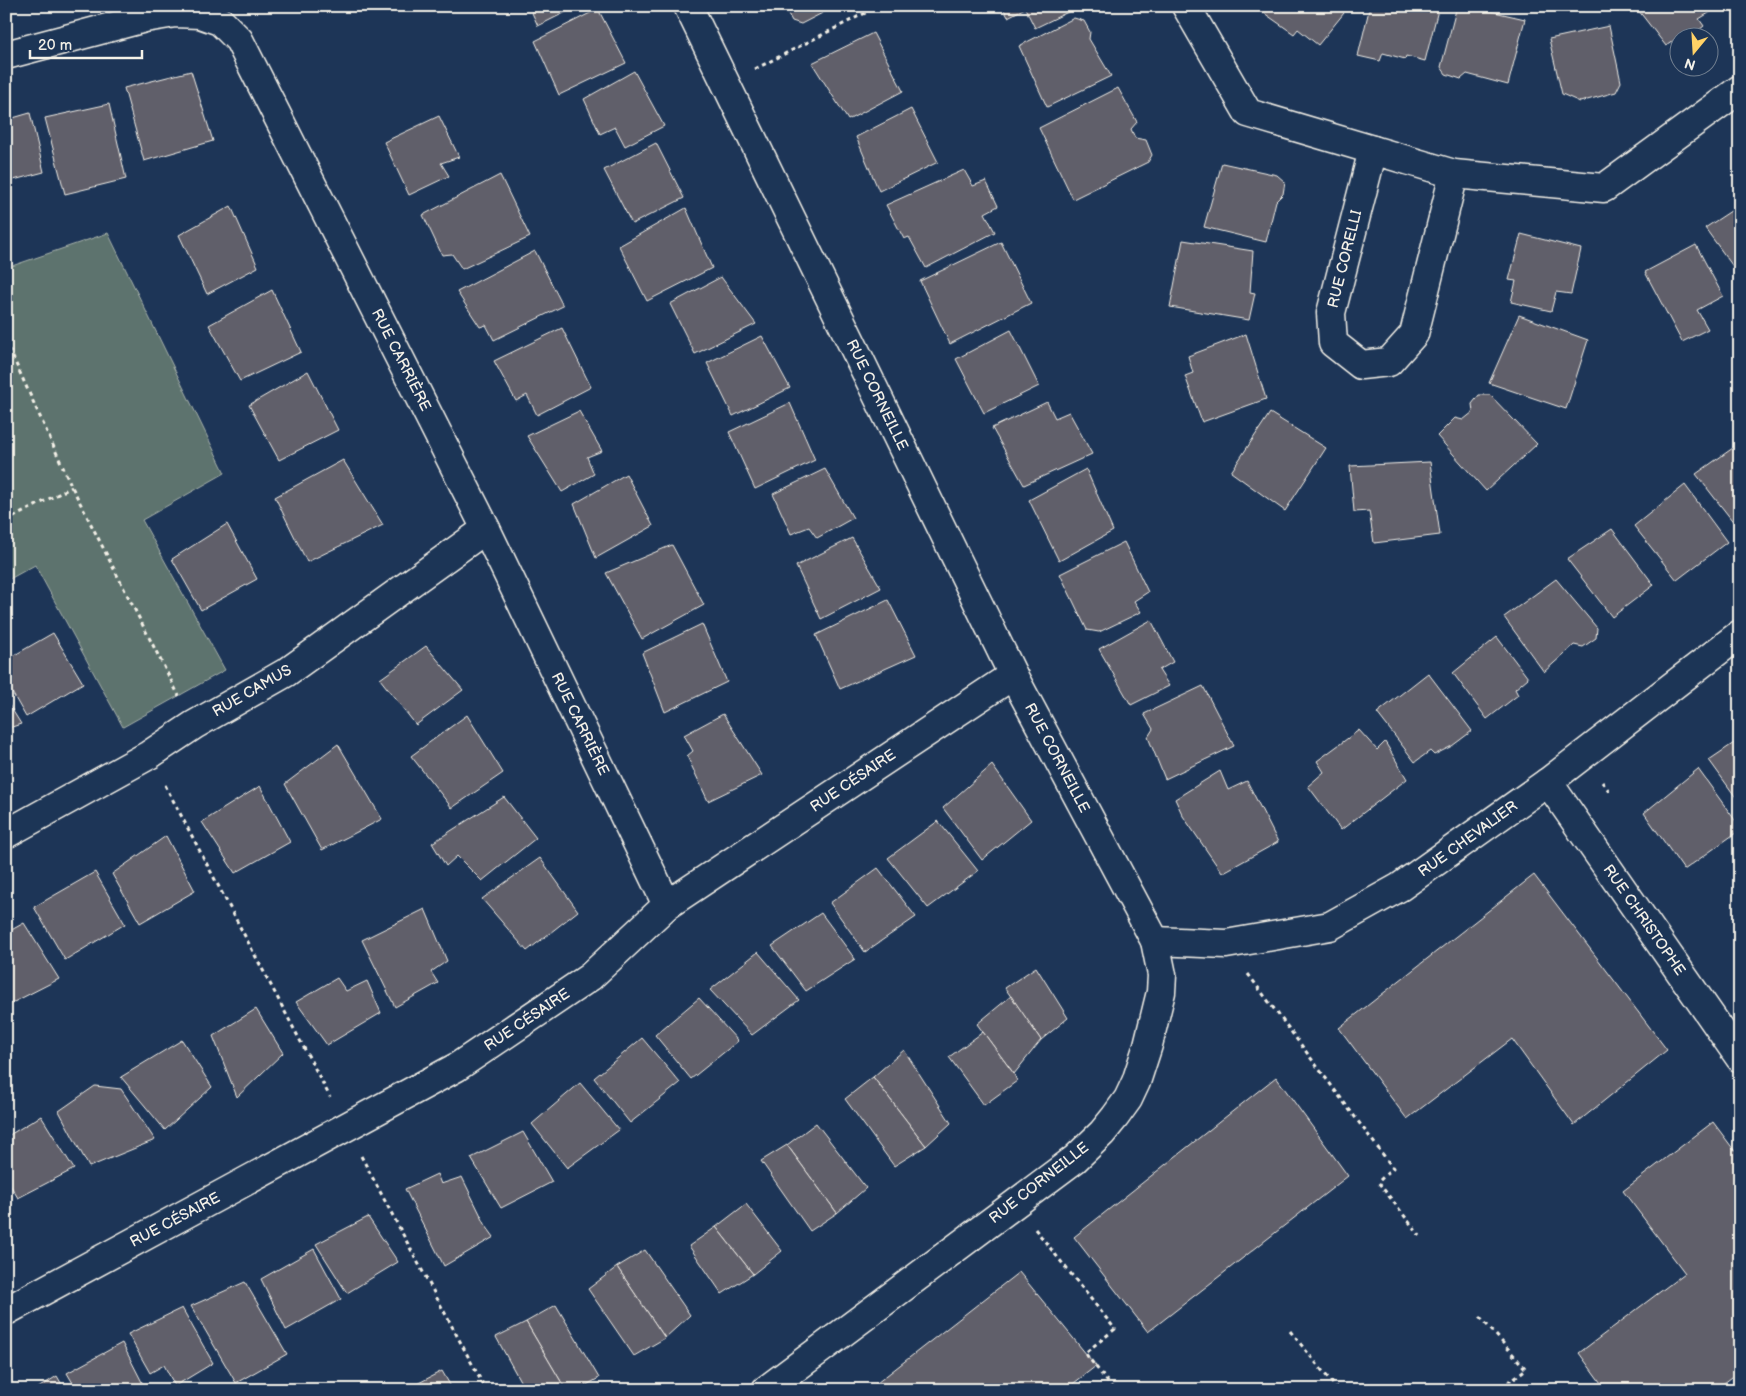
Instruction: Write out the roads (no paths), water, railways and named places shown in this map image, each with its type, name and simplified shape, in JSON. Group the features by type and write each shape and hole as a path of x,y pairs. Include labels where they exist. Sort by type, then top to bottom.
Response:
{"street":[{"name":"RUE CORNEILLE","path":"688,6 1013,675 1155,941 1162,975 1161,992 1143,1062 1128,1099 1115,1117 1087,1148 766,1390"},
{"path":"1186,6 1248,113 1454,174 1604,188 1740,89"},
{"name":"RUE CARRIÈRE","path":"6,54 145,18 176,13 200,14 220,21 239,40 486,529 667,905"},
{"name":"RUE CORELLI","path":"1373,150 1331,313 1333,343 1361,365 1389,362 1414,334 1454,174"},
{"name":"RUE CAMUS","path":"6,834 149,755 194,725 287,672 486,529"},
{"name":"RUE CHEVALIER","path":"1155,941 1226,944 1330,926 1400,887 1548,782 1740,634"},
{"name":"RUE CÉSAIRE","path":"6,1311 457,1067 590,978 667,905 1013,675"},
{"name":"RUE CHRISTOPHE","path":"1548,782 1740,1058"}]}
